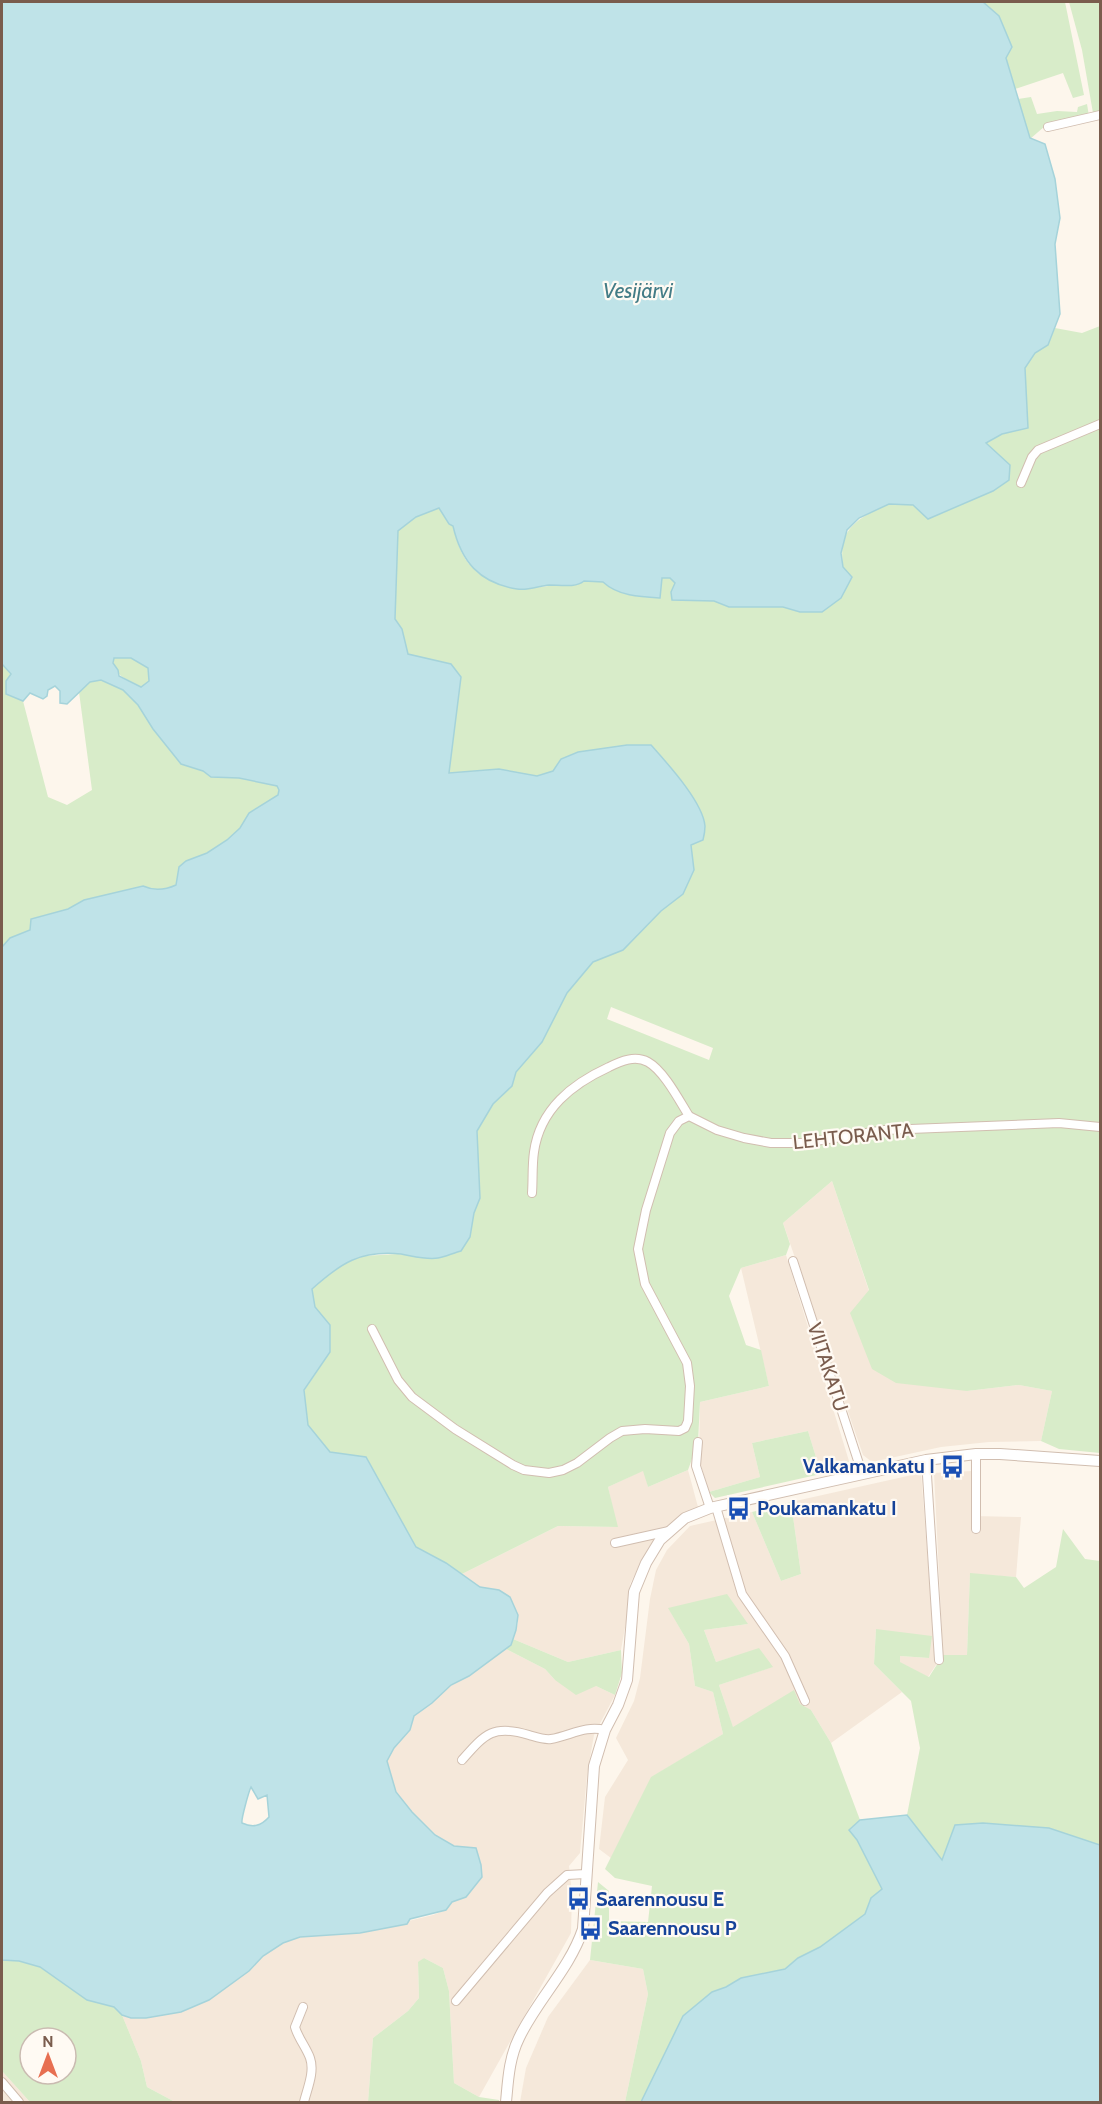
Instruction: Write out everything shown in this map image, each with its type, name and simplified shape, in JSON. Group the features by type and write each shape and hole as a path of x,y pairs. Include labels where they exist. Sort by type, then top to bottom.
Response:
{"street":[{"path":"1048,127 1101,115"},
{"path":"1021,483 1032,457 1038,450 1101,423"},
{"path":"372,1329 398,1380 412,1397 447,1424 524,1470 549,1473 563,1470 577,1463 622,1431 645,1429 679,1431 684,1428 688,1421 689,1406 687,1363 645,1284 638,1249 646,1209 670,1133 679,1121 689,1116 658,1070 647,1061 634,1058 615,1063 565,1093 543,1122 534,1152 532,1193"},
{"name":"LEHTORANTA","path":"689,1116 717,1130 744,1138 782,1143 803,1143 885,1130 1059,1123 1101,1127"},
{"name":"VIITAKATU","path":"793,1261 862,1473"},
{"path":"698,1442 696,1467 713,1508 742,1594 785,1656 805,1701"},
{"path":"976,1454 976,1529"},
{"path":"506,2103 510,2068 519,2038 578,1944 583,1929 594,1766 605,1730 618,1705 627,1680 632,1608 639,1577 660,1540 685,1518 713,1508 926,1460 976,1454 1101,1461"},
{"path":"926,1460 939,1660"},
{"path":"615,1543 669,1531"},
{"path":"462,1760 484,1737 508,1729 550,1739 588,1728 605,1730"},
{"path":"456,2001 547,1893 567,1875 586,1874"},
{"path":"303,2007 295,2027 297,2036 310,2058 312,2069 304,2103"},
{"path":"2,2082 19,2103"}],"shaded area":[{"path":"832,1181 869,1291 967,1391 1019,1385 1052,1391 1041,1441 989,1442 941,1447 872,1462 863,1455 783,1223"},
{"path":"786,1255 849,1461 819,1467 808,1431 752,1443 760,1477 709,1492 699,1458 700,1402 769,1386 741,1268"},
{"path":"644,1470 648,1487 688,1470 698,1507 658,1539 644,1556 630,1584 621,1650 568,1662 513,1639 518,1615 499,1590 480,1587 462,1574 558,1526 617,1527 608,1487"},
{"path":"972,1471 974,1516 1021,1517 1016,1577 970,1574 967,1655 943,1655 934,1473"},
{"path":"921,1473 936,1665 928,1677 899,1662 900,1656 929,1658 876,1629 874,1664 902,1692 831,1743 811,1710 733,1728 719,1685 772,1667 759,1649 716,1662 704,1630 748,1624 669,1609 689,1644 695,1686 713,1692 723,1734 652,1777 611,1858 599,1849 605,1797 628,1760 616,1738 634,1701 640,1678 656,1570 667,1550 690,1526 752,1512 781,1581 801,1574 791,1502"},
{"path":"506,1649 545,1669 555,1680 596,1686 615,1695 594,1735 587,1775 580,1853 569,1866 572,1893 571,1933 479,2097 454,2083 449,1991 443,1968 424,1958 418,1963 419,1998 408,2011 373,2038 368,2102 175,2102 147,2087 141,2061 122,2015 131,2018 146,2018 181,2012 249,1971 263,1956 283,1943 300,1937 360,1933 433,1915 446,1910 452,1902 466,1897 481,1865 476,1848 454,1846 435,1835 396,1792 387,1761 394,1748 410,1730 414,1716 451,1685 469,1676"},
{"path":"590,1960 643,1969 648,1994 625,2102 520,2102 526,2068 548,2017"},
{"path":"2,2071 30,2102 2,2102"}],"green space":[{"path":"983,2 1065,2 1084,95 1073,98 1063,73 1015,89 1006,57 1012,47 999,16"},
{"path":"1069,2 1100,2 1100,111 1093,113 1082,50"},
{"path":"1031,97 1037,114 1057,111 1077,112 1078,107 1087,104 1089,116 1045,126 1030,139 1018,99"},
{"path":"1100,326 1100,1453 1059,1449 1041,1441 1052,1391 1019,1385 967,1391 896,1383 872,1369 850,1313 869,1290 832,1181 783,1223 790,1244 786,1255 741,1268 729,1296 746,1345 761,1350 769,1386 700,1402 698,1442 688,1470 648,1487 643,1471 608,1487 618,1527 558,1526 462,1574 416,1547 366,1457 330,1453 308,1425 304,1391 330,1352 330,1325 315,1307 312,1289 338,1266 363,1256 398,1254 440,1258 449,1253 461,1251 470,1236 474,1213 480,1198 477,1131 493,1104 512,1086 516,1072 542,1042 583,954 623,950 661,911 683,894 694,870 691,845 561,759 553,771 537,776 499,769 449,773 460,677 451,664 408,654 402,629 395,619 398,531 416,517 439,508 449,524 453,526 463,556 475,570 492,581 514,589 604,582 623,593 659,598 662,578 670,578 675,583 671,592 672,600 714,601 729,607 783,607 800,612 843,567 845,538 848,531 860,519 1002,434 1028,428 1025,368 1035,353 1048,345 1055,328 1082,333","holes":["611,1007 713,1048 709,1060 607,1019"]},
{"path":"114,657 131,658 148,668 149,681 142,687 126,679 115,668"},
{"path":"2,664 11,675 6,694 23,701 48,797 67,805 92,790 79,692 90,682 101,680 123,690 138,705 153,729 181,764 203,771 211,777 239,778 277,786 278,795 249,813 240,828 227,840 179,867 176,885 165,890 149,889 84,900 68,909 31,919 30,930 10,938 2,947"},
{"path":"808,1431 819,1467 849,1461 852,1467 715,1498 709,1492 760,1477 752,1443"},
{"path":"791,1502 801,1574 781,1581 752,1512"},
{"path":"1063,1529 1085,1559 1100,1561 1100,1845 1049,1828 956,1825 942,1860 907,1815 920,1748 911,1701 874,1664 876,1629 932,1636 929,1658 900,1656 900,1662 929,1677 943,1655 967,1655 970,1573 1016,1577 1024,1588 1056,1567"},
{"path":"727,1594 748,1624 704,1630 716,1662 759,1648 773,1667 719,1685 733,1727 794,1690 800,1704 811,1710 831,1743 860,1820 849,1830 857,1840 882,1889 871,1898 865,1914 785,1969 741,1978 712,1992 684,2016 641,2102 625,2102 648,1994 643,1969 590,1960 598,1882 609,1891 609,1921 648,1922 652,1886 615,1878 605,1869 651,1777 723,1734 713,1692 695,1686 689,1644 668,1608"},
{"path":"513,1639 568,1662 621,1650 622,1673 615,1695 596,1686 576,1695 555,1680 545,1669 506,1649 511,1645"},
{"path":"424,1958 443,1968 449,1991 454,2083 479,2097 499,2100 499,2102 368,2102 373,2038 408,2011 419,1998 418,1962"},
{"path":"2,1960 19,1961 40,1967 87,2000 114,2007 122,2015 141,2061 147,2087 175,2102 30,2102 2,2071"}],"water":[{"name":"Vesijärvi","path":"2,2 983,2 999,16 1012,47 1006,58 1030,138 1045,144 1055,179 1060,218 1055,244 1060,314 1048,345 1035,353 1025,368 1028,428 1002,434 986,443 1010,465 1009,480 993,491 928,519 913,505 889,504 859,518 847,530 841,553 843,567 852,577 841,598 822,612 800,612 783,607 729,607 714,601 672,600 671,592 675,583 670,578 662,578 660,598 622,593 603,582 584,581 572,585 517,589 492,582 474,568 461,550 453,526 449,524 439,508 416,517 398,531 395,619 402,629 408,654 451,664 461,677 449,773 499,769 537,776 553,771 561,759 578,752 627,745 651,745 683,783 698,806 703,816 704,835 703,840 691,845 694,870 683,894 661,911 623,950 593,962 567,993 542,1042 516,1072 512,1086 493,1104 477,1131 480,1198 474,1213 470,1237 461,1251 433,1258 387,1253 362,1256 342,1265 312,1289 315,1307 330,1325 330,1352 304,1390 308,1425 330,1452 366,1457 416,1547 446,1563 480,1587 499,1590 510,1597 518,1615 511,1645 469,1676 451,1685 414,1716 410,1730 394,1748 387,1761 396,1792 435,1835 454,1846 476,1848 482,1877 466,1897 452,1902 446,1910 410,1919 407,1924 360,1933 300,1937 283,1943 263,1956 249,1971 209,2000 181,2012 146,2018 131,2018 122,2015 114,2007 87,2000 40,1967 19,1961 2,1960 2,947 10,938 30,930 31,919 68,909 84,900 143,886 160,889 176,885 179,867 227,840 240,828 249,813 278,795 279,790 277,786 239,778 211,777 203,771 181,764 153,729 138,705 123,690 101,680 90,682 67,704 60,703 60,691 55,686 48,690 47,696 43,699 30,693 23,701 6,694 6,681 11,674 2,664","holes":["114,658 131,658 148,668 149,681 141,687 119,676 113,663","251,1787 258,1799 267,1795 269,1817 253,1826 242,1823"]},
{"path":"907,1815 942,1860 955,1825 983,1823 1049,1828 1100,1845 1100,2102 641,2102 683,2016 712,1992 741,1978 785,1969 865,1914 871,1898 882,1889 857,1840 849,1830 860,1820"}],"place":[{"name":"Valkamankatu I","path":"953,1466"},
{"name":"Poukamankatu I","path":"739,1508"},
{"name":"Saarennousu E","path":"578,1899"},
{"name":"Saarennousu P","path":"590,1928"}]}
